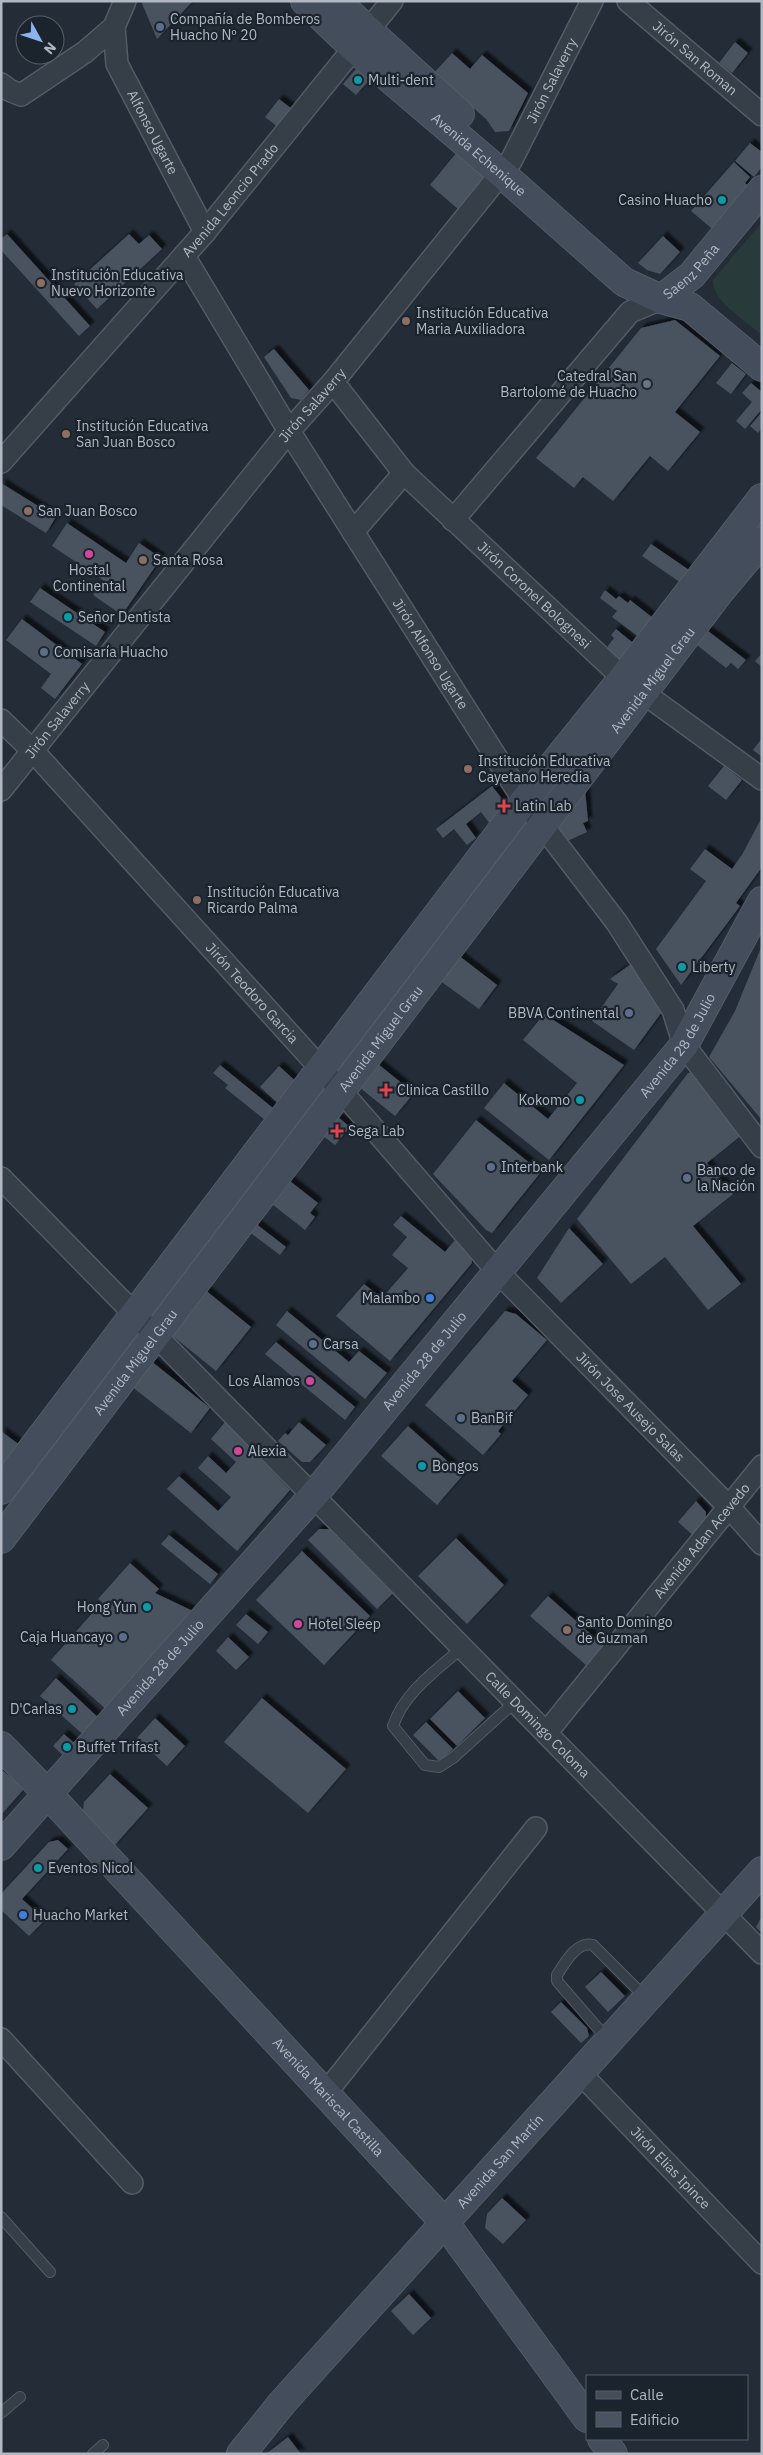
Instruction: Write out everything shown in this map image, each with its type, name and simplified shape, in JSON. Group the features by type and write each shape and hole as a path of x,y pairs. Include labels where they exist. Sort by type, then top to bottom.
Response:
{"street":[{"path":"1,84 21,95 86,52 114,27 125,1"},
{"name":"Avenida Echenique","path":"305,1 361,40 506,167 640,272 661,299"},
{"name":"Avenida Echenique","path":"336,1 361,40"},
{"name":"Avenida Leoncio Prado","path":"1,462 205,232 392,1"},
{"name":"Jirón Salaverry","path":"1,790 289,431 334,382 506,167 592,1"},
{"name":"Jirón San Roman","path":"628,1 762,115"},
{"name":"Alfonso Ugarte","path":"114,27 117,64 205,232"},
{"name":"Saenz Peña","path":"453,520 630,312 661,299 692,275 762,190"},
{"name":"Jirón Alfonso Ugarte","path":"184,256 289,431 524,801 617,923 673,1010 684,1045 762,1147"},
{"path":"661,299 690,308 762,367"},
{"name":"Jirón Coronel Bolognesi","path":"334,382 404,474 453,520 633,685 762,778"},
{"path":"353,532 404,474"},
{"name":"Avenida Miguel Grau","path":"1,1539 542,827 633,685 762,498"},
{"name":"Avenida Miguel Grau","path":"1,1490 524,801 633,685 762,541"},
{"name":"Jirón Teodoro Garcia","path":"1,720 33,751 342,1092 498,1271"},
{"name":"Avenida 28 de Julio","path":"1,1846 313,1496 684,1045 762,900"},
{"name":"Calle Domingo Coloma","path":"1,1178 133,1314 516,1700 762,1953"},
{"name":"Jirón Jose Ausejo Salas","path":"498,1271 729,1507 762,1544"},
{"name":"Avenida Adan Acevedo","path":"547,1732 762,1466"},
{"name":"Avenida Mariscal Castilla","path":"1,1746 48,1794 444,2223 586,2417"},
{"path":"325,2094 536,1828"},
{"name":"Avenida San Martín","path":"241,2454 282,2403 762,1872"},
{"path":"1,2039 132,2183"},
{"name":"Jirón Elias Ipince","path":"580,2073 762,2263"},
{"path":"603,2440 613,2454"}],"lane":[{"path":"463,1647 413,1692 398,1711 392,1726 425,1765 439,1767 453,1758 516,1700"},
{"path":"609,2041 557,1981 557,1975 578,1948 586,1943 593,1945 647,1999"},
{"path":"1,2217 50,2272"},
{"path":"1,2413 20,2397"},
{"path":"93,2454 103,2445"}],"shaded area":[{"path":"762,222 762,335 723,303 717,295 713,280"}],"building":[{"name":"Compañía de Bomberos Huacho Nº 20","path":"141,1 193,1 157,39"},
{"path":"735,42 748,53 732,73 719,63"},
{"path":"452,53 470,69 482,55 528,93 509,131 495,132 487,120 434,73"},
{"name":"Multi-dent","path":"363,68 373,76 356,95 343,84 355,70"},
{"path":"279,99 292,109 278,127 265,117"},
{"path":"750,143 762,152 762,167 754,177 735,161"},
{"path":"457,152 485,176 458,209 430,185"},
{"name":"Casino Huacho","path":"734,162 750,177 745,183 753,190 716,232 691,211"},
{"name":"Institución Educativa Nuevo Horizonte","path":"7,234 90,326 79,336 1,250 1,239"},
{"path":"129,234 139,244 149,235 162,249 97,309 74,284"},
{"path":"663,236 680,252 660,274 647,270 638,263"},
{"name":"Catedral San Bartolomé de Huacho","path":"675,320 720,356 675,412 700,432 668,471 650,456 613,501 583,477 574,488 536,458 641,328"},
{"path":"274,349 309,390 301,400 291,398 264,357"},
{"path":"732,363 746,374 731,394 716,383"},
{"path":"751,383 762,392 762,409 745,429 736,421 752,402 742,393"},
{"path":"762,412 762,427 758,433 750,426"},
{"name":"San Juan Bosco","path":"1,483 56,517 46,533 1,505"},
{"name":"Hostal Continental","path":"67,523 126,563 139,543 161,558 122,615 93,595 103,580 52,546"},
{"path":"651,544 692,572 684,585 642,556"},
{"name":"Señor Dentista","path":"40,588 105,632 96,646 30,602"},
{"path":"605,590 616,599 619,596 628,603 630,600 658,622 643,640 612,617 617,611 600,598"},
{"name":"Comisaría Huacho","path":"22,619 82,664 55,699 41,688 51,674 6,640"},
{"path":"704,628 746,660 738,669 731,663 726,668 693,642"},
{"path":"616,629 638,647 616,665 602,654 614,638 611,635"},
{"path":"762,653 762,667 755,661"},
{"path":"762,738 762,757 753,750"},
{"path":"724,766 742,780 726,800 708,786"},
{"path":"492,786 510,809 490,824 481,812 466,824 476,838 467,845 454,829 443,838 436,829"},
{"path":"585,789 588,821 583,823 587,832 563,843 548,828"},
{"path":"762,817 762,867 736,903 740,906 681,985 656,949 706,881 690,869 705,849 732,869 743,853"},
{"path":"762,945 761,1119 709,1057 735,1011"},
{"path":"458,955 497,985 479,1009 439,980"},
{"path":"631,964 667,1005 634,1050 592,1021 618,984 610,979"},
{"path":"544,1014 624,1065 549,1160 484,1108 504,1083 548,1119 577,1083 523,1040"},
{"name":"Clinica Castillo","path":"378,1064 414,1093 395,1116 359,1087"},
{"path":"220,1065 279,1113 270,1124 225,1088 228,1085 213,1073"},
{"path":"279,1066 301,1086 282,1107 260,1087"},
{"path":"693,1072 743,1134 707,1163 733,1194 693,1226 741,1284 708,1310 665,1257 631,1284 577,1219 688,1073"},
{"name":"Sega Lab","path":"338,1117 350,1127 335,1145 323,1136"},
{"path":"476,1120 541,1172 492,1233 486,1230 433,1174"},
{"path":"286,1178 318,1203 310,1213 315,1217 305,1230 268,1201"},
{"path":"401,1216 445,1252 455,1240 471,1253 472,1263 390,1361 336,1316 364,1284 382,1298 408,1268 392,1255 407,1237 393,1225"},
{"path":"255,1223 286,1247 280,1255 248,1231"},
{"path":"569,1228 603,1264 561,1303 537,1278"},
{"path":"204,1289 251,1327 216,1371 169,1333"},
{"name":"Carsa","path":"287,1311 349,1362 359,1351 387,1373 365,1399 276,1325"},
{"path":"505,1311 516,1314 547,1340 512,1381 528,1395 498,1431 501,1434 483,1455 425,1405"},
{"name":"Los Alamos","path":"276,1342 355,1407 345,1420 265,1354"},
{"path":"151,1361 210,1408 191,1433 131,1386"},
{"path":"225,1422 290,1490 237,1551 167,1489 179,1476 218,1511 231,1497 198,1468 208,1456 226,1473 236,1462 211,1439"},
{"path":"299,1422 326,1445 310,1462 302,1462 278,1441 285,1433 288,1435"},
{"name":"Bongos","path":"408,1426 463,1475 437,1505 381,1456"},
{"path":"1,1431 29,1452 15,1472 1,1461"},
{"path":"696,1501 706,1512 705,1529 696,1538 678,1522"},
{"path":"319,1529 329,1529 393,1593 377,1609 308,1540"},
{"path":"169,1535 218,1574 210,1584 161,1544"},
{"path":"456,1538 504,1585 467,1624 418,1576"},
{"path":"302,1551 370,1616 324,1665 256,1600"},
{"path":"130,1563 159,1589 155,1593 197,1613 109,1712 51,1660 102,1602 98,1599"},
{"name":"Santo Domingo de Guzman","path":"548,1596 603,1645 586,1665 530,1616"},
{"path":"246,1614 268,1632 258,1644 236,1625"},
{"path":"228,1637 249,1657 236,1670 216,1651"},
{"name":"D'Carlas","path":"56,1678 104,1723 89,1740 40,1696"},
{"path":"458,1691 485,1718 457,1746 430,1719"},
{"path":"262,1698 346,1769 308,1813 224,1742"},
{"path":"155,1718 185,1746 167,1766 137,1738"},
{"path":"426,1722 453,1749 440,1762 413,1735"},
{"name":"Buffet Trifast","path":"64,1734 81,1749 69,1761 53,1746"},
{"path":"1,1769 24,1789 1,1815"},
{"path":"110,1774 148,1808 113,1847 82,1819 84,1802"},
{"path":"58,1840 68,1849 22,1899 45,1920 29,1936 1,1910 1,1894 49,1842"},
{"path":"762,1916 762,1933 756,1927"},
{"path":"601,1972 625,1996 608,2012 585,1987"},
{"path":"561,2002 587,2028 589,2036 581,2043 551,2012"},
{"path":"502,2198 526,2220 503,2244 485,2228 487,2214"},
{"path":"409,2294 431,2318 413,2335 391,2311"},
{"path":"288,2437 301,2454 266,2454"}],"place":[{"name":"Compañía de Bomberos Huacho Nº 20","path":"160,27"},
{"name":"Multi-dent","path":"358,80"},
{"name":"Casino Huacho","path":"722,200"},
{"name":"Institución Educativa Nuevo Horizonte","path":"41,283"},
{"name":"Institución Educativa Maria Auxiliadora","path":"406,321"},
{"name":"Catedral San Bartolomé de Huacho","path":"647,384"},
{"name":"Institución Educativa San Juan Bosco","path":"66,434"},
{"name":"San Juan Bosco","path":"28,511"},
{"name":"Hostal Continental","path":"89,554"},
{"name":"Santa Rosa","path":"143,560"},
{"name":"Señor Dentista","path":"68,617"},
{"name":"Comisaría Huacho","path":"44,652"},
{"name":"Institución Educativa Cayetano Heredia","path":"468,769"},
{"name":"Latin Lab","path":"504,806"},
{"name":"Institución Educativa Ricardo Palma","path":"197,900"},
{"name":"Liberty","path":"682,967"},
{"name":"BBVA Continental","path":"629,1013"},
{"name":"Clinica Castillo","path":"386,1090"},
{"name":"Kokomo","path":"580,1100"},
{"name":"Sega Lab","path":"337,1131"},
{"name":"Interbank","path":"491,1167"},
{"name":"Banco de la Nación","path":"687,1178"},
{"name":"Malambo","path":"430,1298"},
{"name":"Carsa","path":"313,1344"},
{"name":"Los Alamos","path":"310,1381"},
{"name":"BanBif","path":"461,1418"},
{"name":"Alexia","path":"238,1451"},
{"name":"Bongos","path":"422,1466"},
{"name":"Hong Yun","path":"147,1607"},
{"name":"Hotel Sleep","path":"298,1624"},
{"name":"Santo Domingo de Guzman","path":"567,1630"},
{"name":"Caja Huancayo","path":"123,1637"},
{"name":"D'Carlas","path":"72,1709"},
{"name":"Buffet Trifast","path":"67,1747"},
{"name":"Eventos Nicol","path":"38,1868"},
{"name":"Huacho Market","path":"23,1915"}]}
